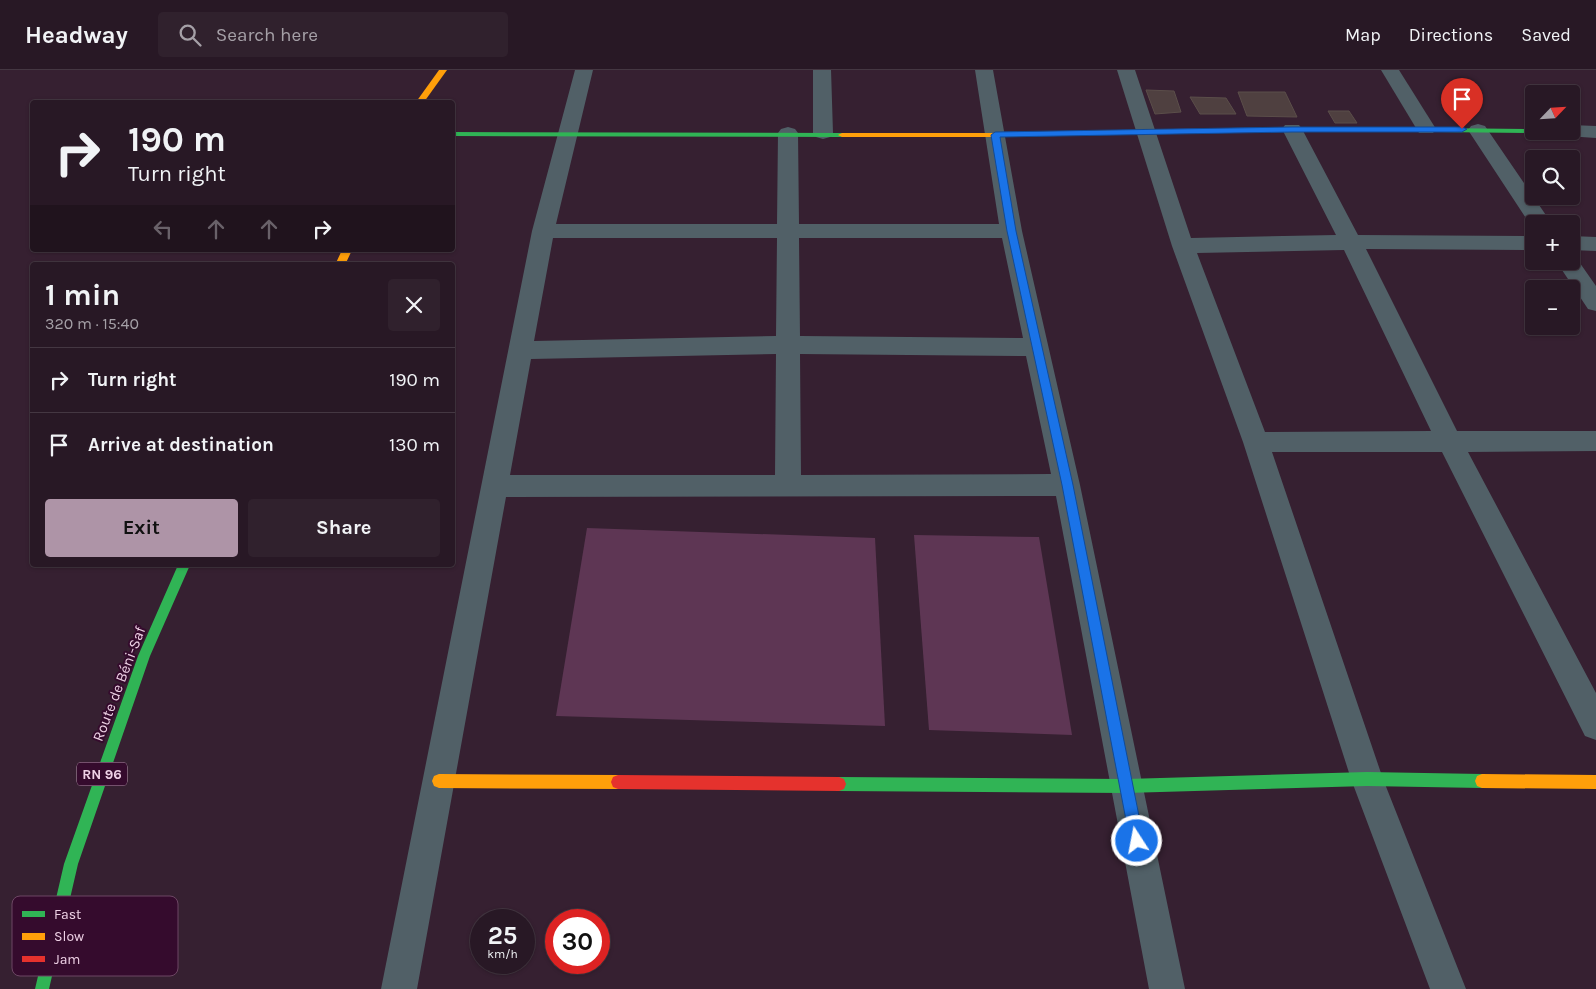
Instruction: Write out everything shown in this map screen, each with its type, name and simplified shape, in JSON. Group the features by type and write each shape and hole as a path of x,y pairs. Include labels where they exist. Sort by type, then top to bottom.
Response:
{"street":[{"path":"420,100 433,70"},
{"path":"420,100 443,70"},
{"path":"399,989 543,231 584,70"},
{"path":"822,70 823,133"},
{"path":"984,70 1011,231 1035,347 1067,485 1167,989"},
{"path":"1126,70 1182,246 1256,442 1367,779 1448,989"},
{"path":"1390,70 1426,129"},
{"path":"455,134 568,136 788,133 995,135 1292,129 1525,131"},
{"path":"1292,129 1351,242 1449,441 1596,724"},
{"path":"1478,130 1535,215"},
{"path":"1580,132 1596,132"},
{"path":"788,133 788,486"},
{"path":"543,231 1011,231"},
{"path":"1182,246 1351,242 1525,243"},
{"path":"1580,244 1596,244"},
{"path":"1573,270 1596,303"},
{"path":"521,350 788,345 1035,347"},
{"path":"1256,442 1596,441"},
{"path":"496,486 1067,485"},
{"name":"Route de Béni-Saf","path":"64,896 71,864 144,656 183,567"},
{"path":"438,781 1126,786 1367,779 1596,782"},
{"name":"Route de Béni-Saf","path":"42,989 45,976"}],"shaded area":[{"path":"587,528 875,538 885,726 556,716"},
{"path":"914,535 1039,537 1072,735 929,730"}],"building":[{"path":"1146,90 1174,91 1181,112 1155,114"},
{"path":"1238,92 1285,92 1297,117 1247,116"},
{"path":"1190,97 1226,98 1236,114 1200,114"},
{"path":"1328,111 1349,111 1357,123 1335,123"}],"traffic: fast":[{"path":"1350,129 1525,131"},
{"path":"455,134 842,135"},
{"path":"64,896 71,864 144,656 183,567"},
{"path":"839,784 1126,786 1367,779 1482,781"},
{"path":"42,989 45,976"}],"traffic: slow":[{"path":"421,100 443,70"},
{"path":"842,135 995,135 1172,131"},
{"path":"341,262 346,252"},
{"path":"439,781 618,782"},
{"path":"1482,781 1596,782"}],"traffic: jam":[{"path":"1172,131 1350,129"},
{"path":"618,782 839,784"}],"route":[{"path":"1137,841 1067,485 1035,347 1011,231 995,135 1292,129 1462,129"}]}
